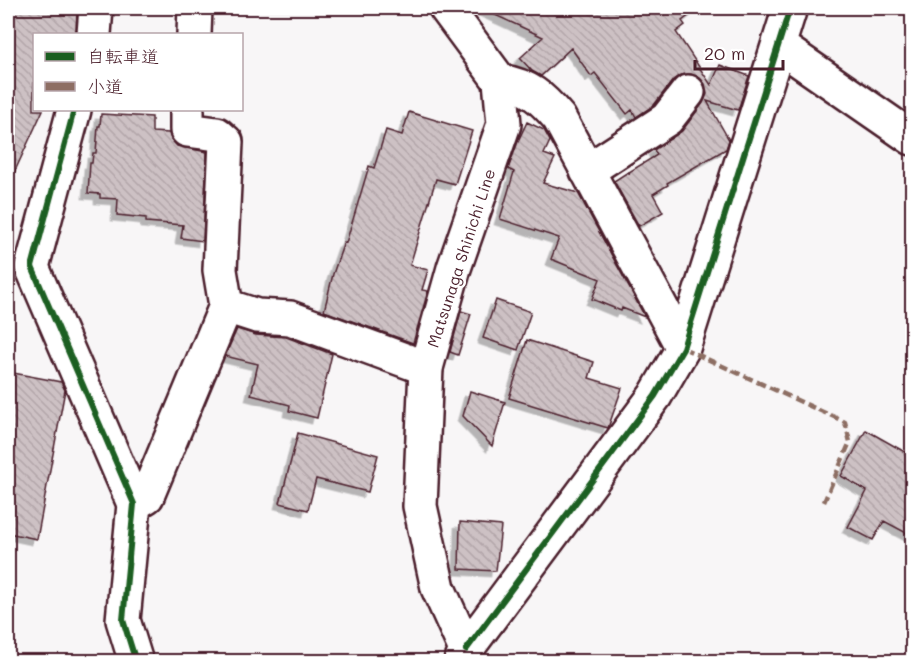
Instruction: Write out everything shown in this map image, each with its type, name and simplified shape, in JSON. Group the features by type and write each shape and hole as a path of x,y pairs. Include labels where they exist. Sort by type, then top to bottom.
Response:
{"street":[{"path":"94,33 96,8"},
{"path":"194,33 195,8"},
{"path":"446,8 500,81 516,84 540,96 559,118 683,348"},
{"path":"464,656 655,396 683,348 790,8"},
{"path":"779,46 912,138"},
{"name":"Matsunaga Shinichi Line","path":"464,656 438,588 420,506 426,368 454,268 488,177 504,124 500,81"},
{"path":"587,171 666,119 688,92"},
{"path":"74,111 32,267 134,504 123,620 136,662"},
{"path":"134,504 147,496 226,306 220,270 226,142 217,134 187,130 185,111"},
{"path":"226,306 257,316 290,318 426,368"}],"building":[{"path":"8,8 77,9 76,33 33,33 33,111 43,111 8,186"},
{"path":"480,8 699,8 682,21 685,25 676,32 711,85 720,65 749,76 738,110 707,101 729,140 726,149 667,183 668,185 653,194 663,212 639,226 614,181 628,172 630,174 629,172 657,155 654,150 682,131 703,103 707,94 705,84 700,78 691,74 680,75 673,80 654,105 636,117 632,110 627,114 595,73 591,76 571,48 541,76 532,71 520,58 543,37"},
{"path":"409,112 472,131 455,184 436,179 410,265 428,270 422,290 428,291 413,343 324,311 333,274 344,242 346,243 369,166 374,168 386,130 402,135"},
{"path":"101,114 152,117 152,132 169,133 177,146 207,152 203,241 181,238 183,225 146,222 146,218 117,215 118,199 100,198 100,194 88,193 90,163 92,163 93,153 96,153"},
{"path":"527,122 544,130 550,141 544,154 555,158 543,183 578,193 645,317 622,308 621,311 592,299 600,279 551,259 559,238 500,219 514,172 508,169"},
{"path":"496,300 531,312 518,350 483,338"},
{"path":"461,311 471,314 458,355 450,352"},
{"path":"237,329 256,335 286,337 332,354 317,418 289,411 290,405 251,395 258,364 225,356"},
{"path":"527,340 594,362 589,378 622,388 608,428 509,398"},
{"path":"8,372 61,382 65,390 37,539 8,533"},
{"path":"470,391 505,402 492,446 463,416"},
{"path":"866,430 912,456 912,536 884,521 873,540 848,527 867,491 841,476"},
{"path":"298,433 378,455 368,492 316,479 308,510 280,503"},
{"path":"460,522 501,526 496,571 459,569"}],"marked path":[{"path":"683,348 845,422 850,442 824,502"}],"cycle path":[{"path":"466,650 655,396 683,348 790,8"},
{"path":"74,111 32,267 134,504 123,620 136,662"}]}
